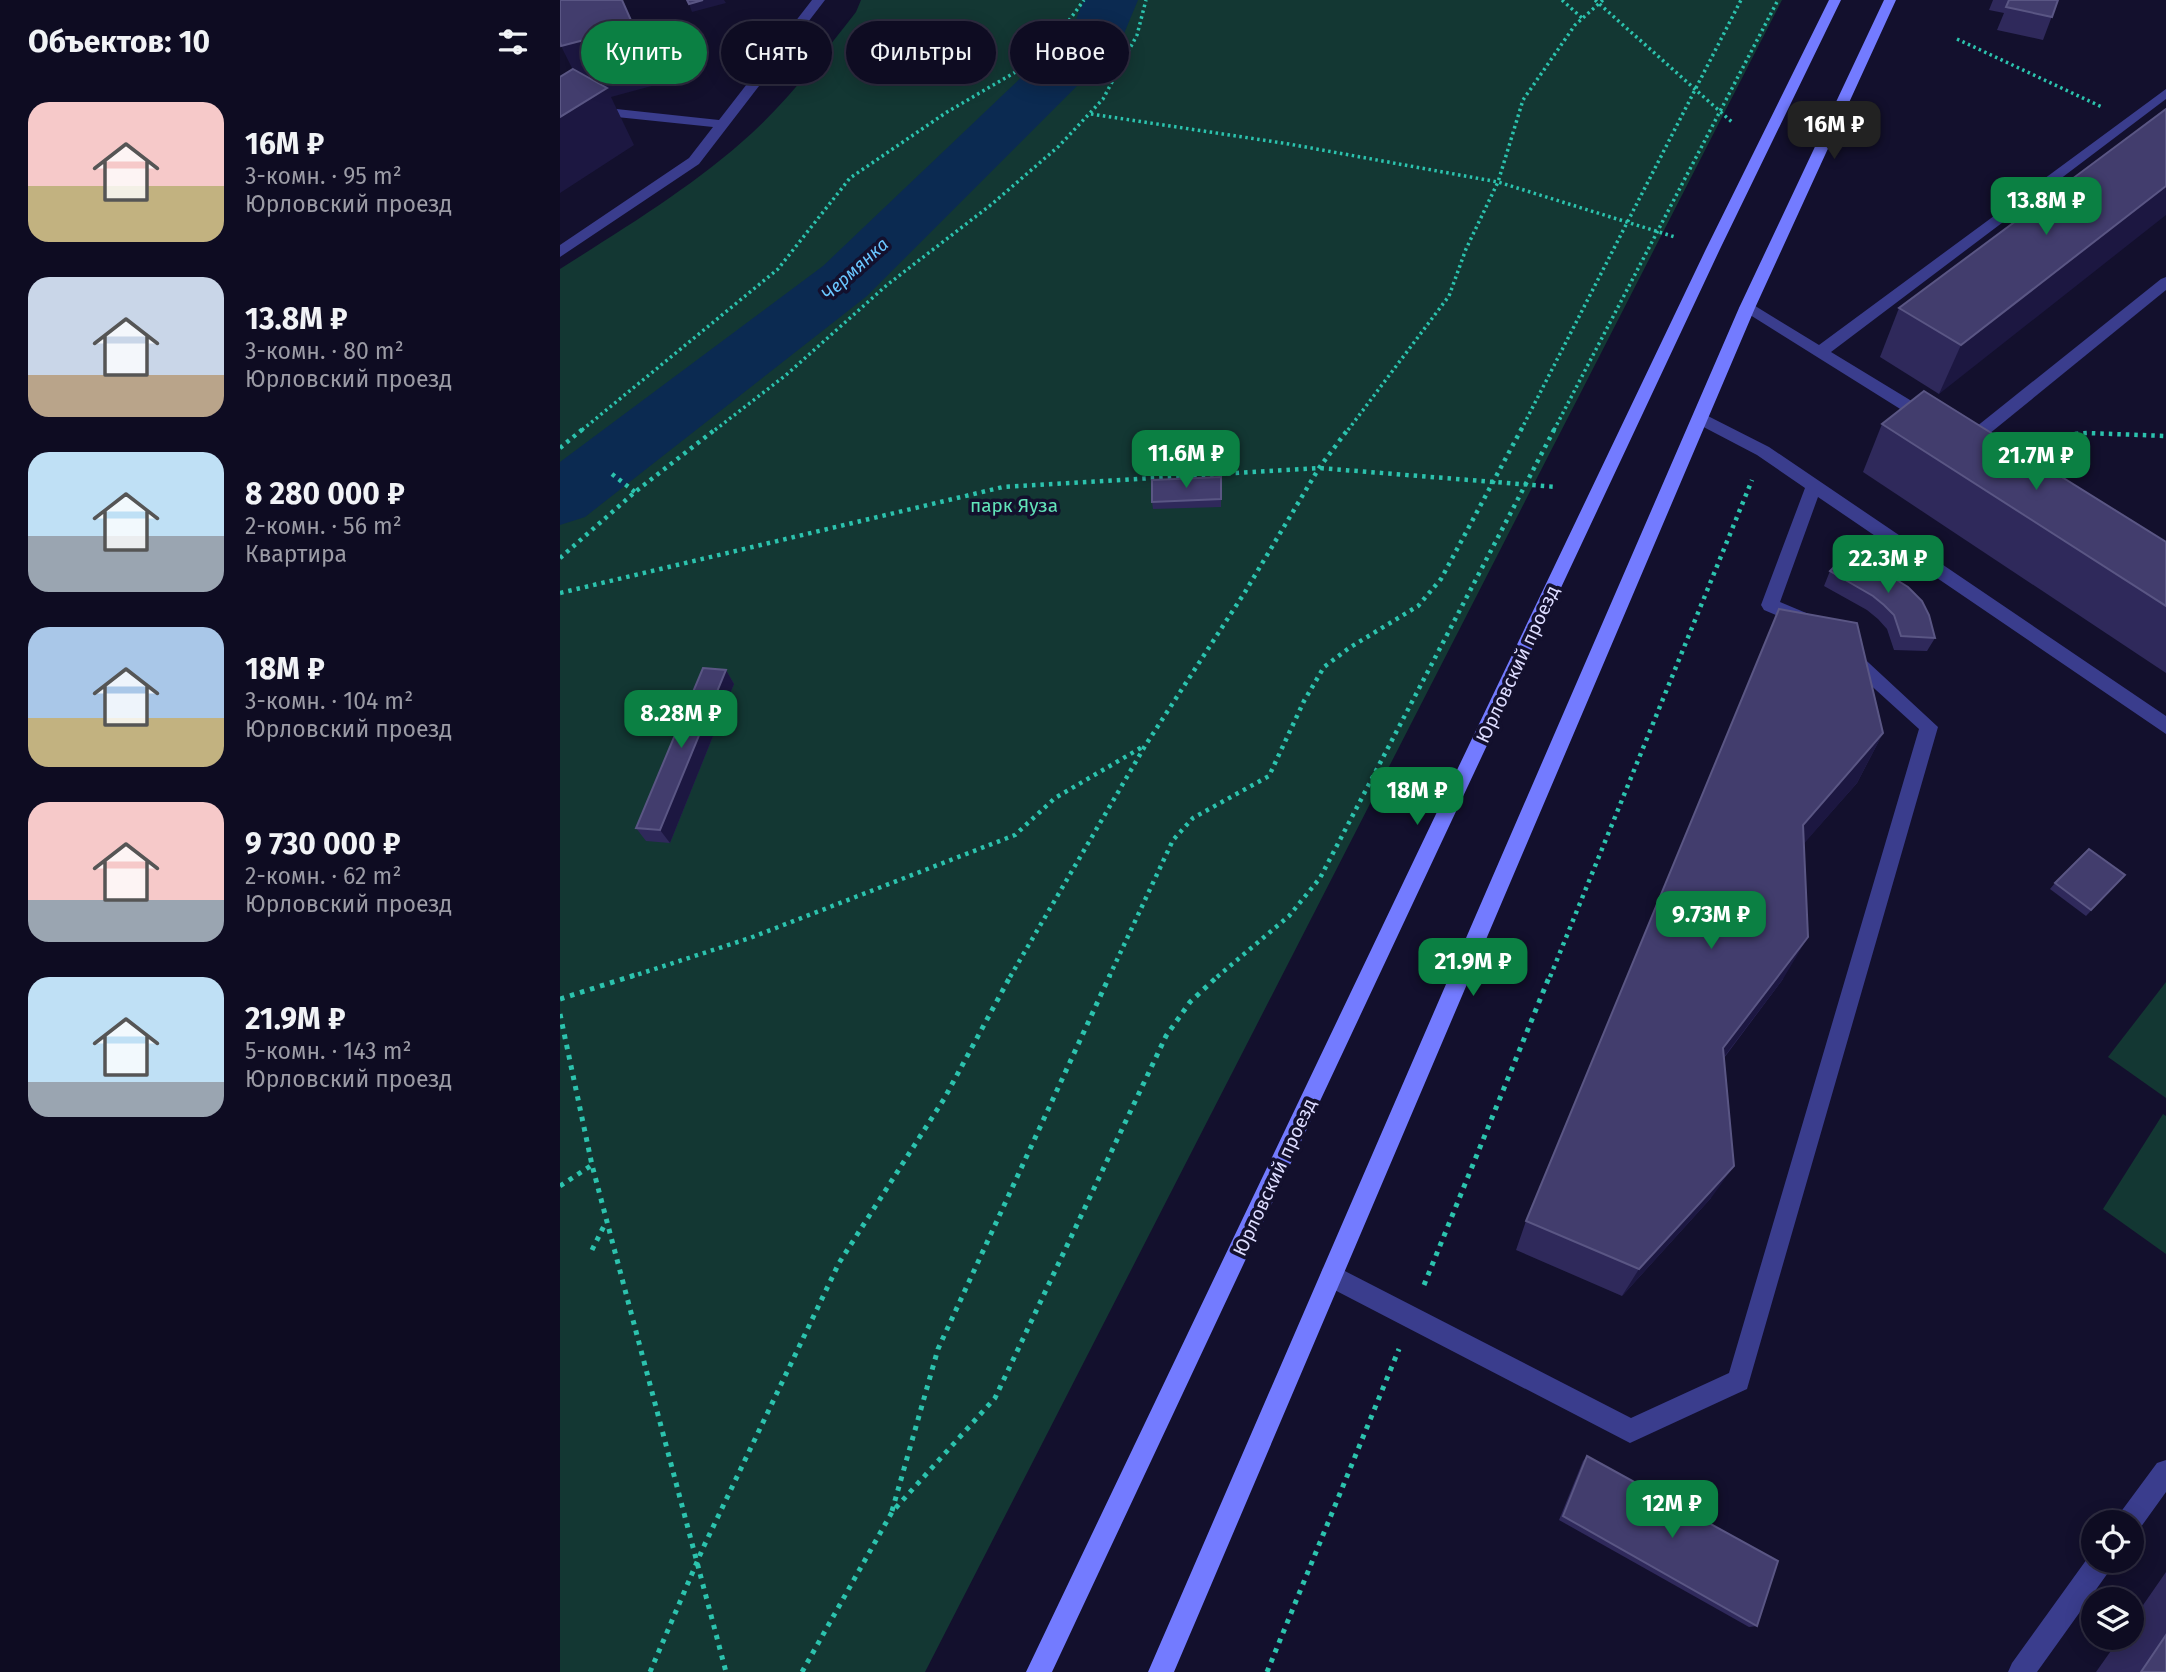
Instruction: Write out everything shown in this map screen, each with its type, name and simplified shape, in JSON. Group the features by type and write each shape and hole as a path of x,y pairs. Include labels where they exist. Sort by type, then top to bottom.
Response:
{"main road":[{"name":"Юрловский проезд","path":"1039,1672 1713,249 1835,0"},
{"path":"1161,1672 1699,418 1890,0"}],"lane":[{"path":"560,252 694,162 819,0"},
{"path":"1819,353 2166,93"},
{"path":"560,123 607,112 723,124"},
{"path":"1747,308 1962,439 2166,282"},
{"path":"1699,418 1763,452 2166,726"},
{"path":"1331,1276 1630,1431 1739,1381 1929,727 1816,625 1770,605 1814,486"},
{"path":"2138,1510 2166,1472"},
{"path":"2021,1672 2092,1573"}],"path":[{"path":"560,448 778,269 850,178 947,112 1043,56 1084,0"},
{"path":"560,558 635,492 786,375 887,285 992,204 1059,146 1103,99 1137,35 1146,0"},
{"path":"1562,0 1582,18"},
{"path":"892,1512 938,1349 990,1231 1173,839 1193,818 1269,776 1304,701 1324,667 1349,648 1418,606 1441,579 1530,415 1741,0"},
{"path":"802,1672 892,1512 995,1398 1166,1036 1190,1002 1242,953 1289,916 1320,878 1778,0"},
{"path":"650,1672 697,1563 839,1264 944,1099 1008,980 1145,746 1245,592 1319,468 1449,296 1466,250 1498,182 1523,100 1575,25 1599,1 1732,123"},
{"path":"1957,39 2130,120"},
{"path":"1090,114 1289,144 1498,182 1675,237"},
{"path":"1962,439 2087,433 2166,436"},
{"path":"1267,1672 1763,452"},
{"path":"560,593 1003,487 1319,468 1557,487"},
{"path":"612,474 635,492"},
{"path":"560,999 750,938 1015,835 1055,798 1145,746"},
{"path":"560,1014 592,1165 726,1672"},
{"path":"560,1186 592,1165"},
{"path":"592,1250 607,1221"}],"green space":[{"name":"парк Яуза","path":"861,0 1782,0 925,1672 560,1672 560,269 707,171 752,133 798,84 832,84 832,42 846,25 846,84 996,84 996,21 849,21"},
{"path":"2166,982 2166,1098 2108,1057"},
{"path":"2163,1114 2166,1116 2166,1254 2103,1209"}],"building":[{"path":"560,0 622,0 631,21 581,21 581,41 561,46"},
{"path":"687,0 703,0 689,4"},
{"path":"2009,0 2058,0 2052,17 2006,7"},
{"path":"573,69 581,73 581,84 600,84 607,88 560,117 560,77"},
{"path":"2166,109 2166,186 1961,345 1899,308"},
{"path":"1924,391 2166,542 2166,606 1882,424"},
{"path":"1221,477 1221,499 1152,502 1152,480"},
{"path":"1850,551 1908,587 1922,601 1935,638 1901,636 1894,615 1884,605 1830,571"},
{"path":"1779,609 1857,623 1883,733 1803,825 1808,937 1723,1048 1734,1166 1639,1269 1526,1221"},
{"path":"703,668 726,670 660,830 636,828"},
{"path":"2089,849 2125,875 2091,910 2055,883"},
{"path":"1587,1456 1778,1561 1757,1626 1563,1516"},
{"path":"2166,1635 2166,1672 2141,1672"}],"waterway":[{"name":"Чермянка","path":"560,499 845,281 1096,36 1111,0"}]}
